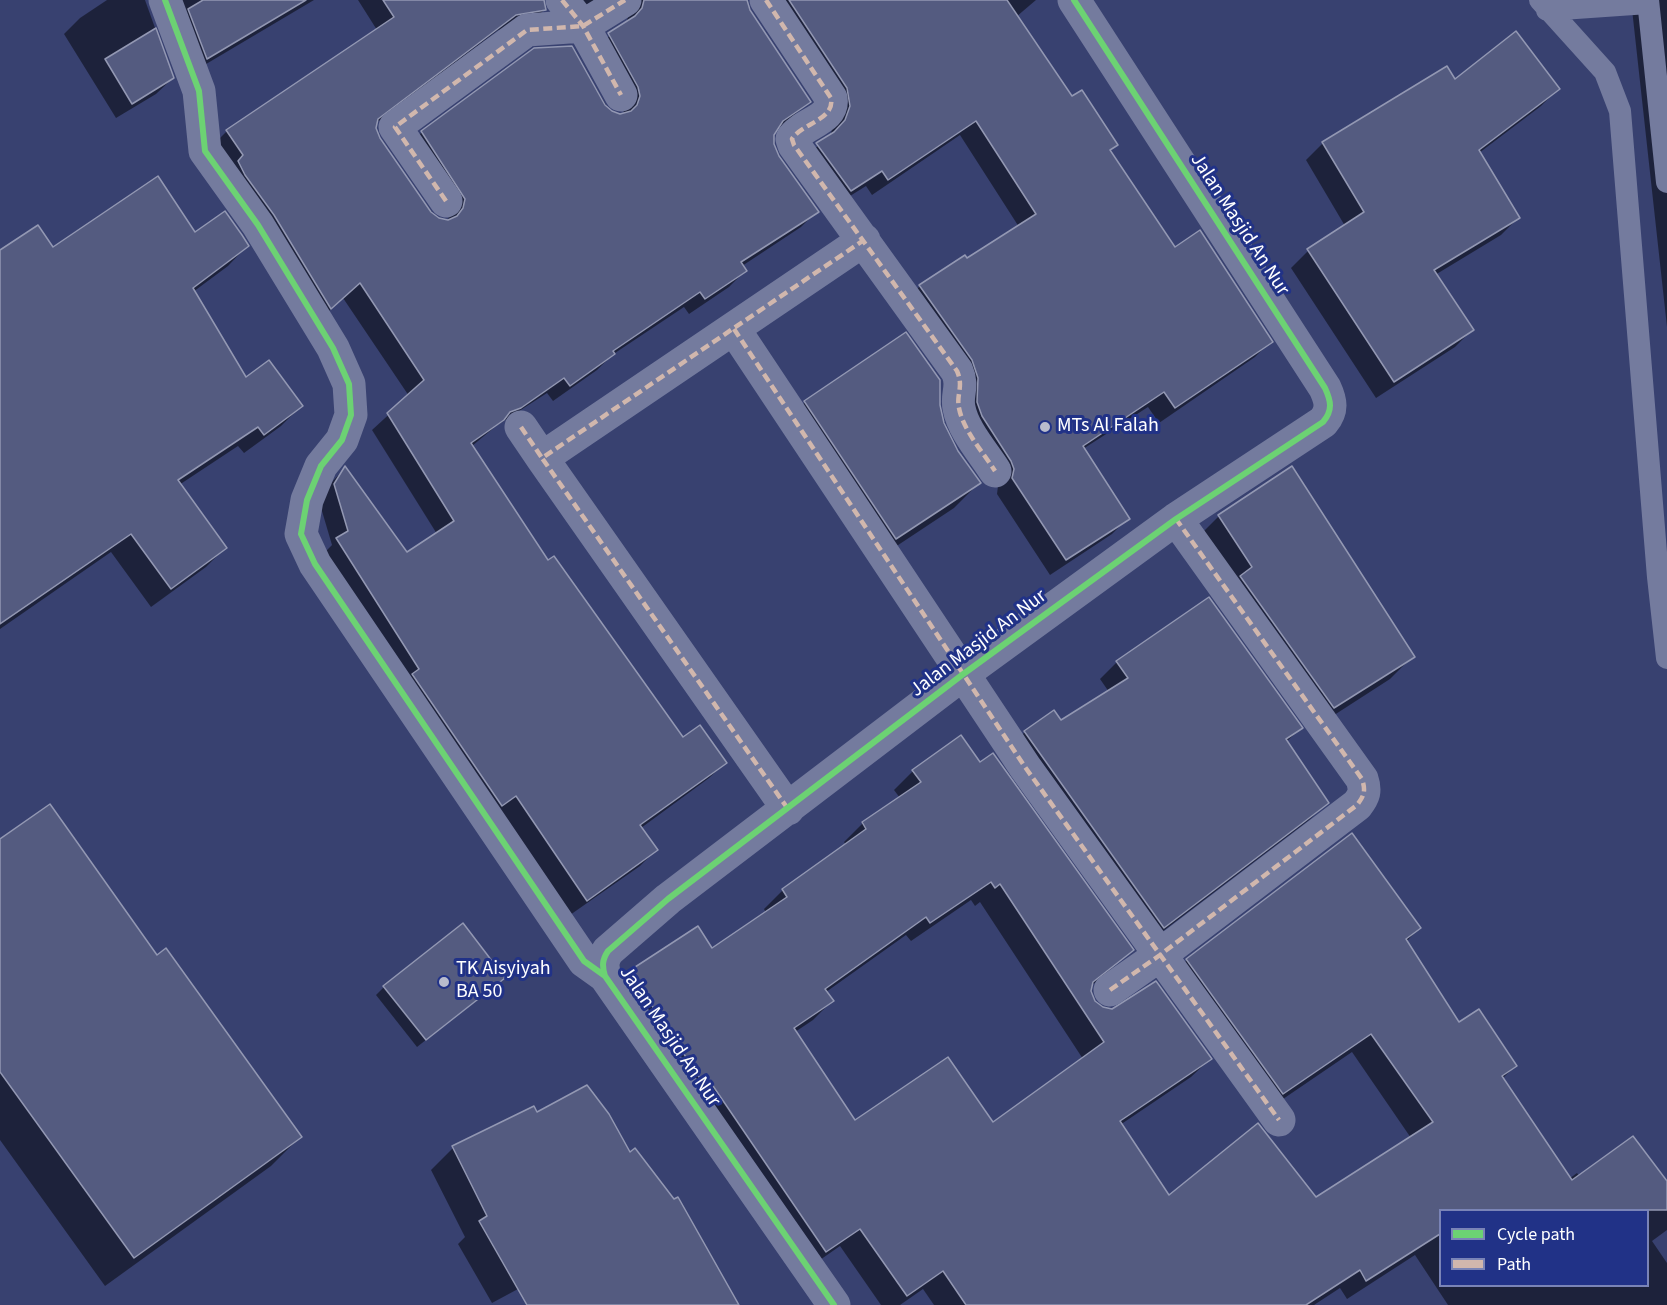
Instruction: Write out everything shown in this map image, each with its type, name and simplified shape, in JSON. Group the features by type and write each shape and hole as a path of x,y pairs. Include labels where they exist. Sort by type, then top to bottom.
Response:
{"street":[{"path":"165,0 199,91 205,151 258,225 333,348 349,384 351,415 342,440 321,466 307,500 301,534 328,583 584,961 605,976"},
{"path":"562,0 583,26 621,95"},
{"path":"446,201 395,127 527,30 583,26 625,0"},
{"path":"766,0 831,99 832,105 828,113 796,134 792,139 794,145 957,371 962,385 958,404 961,418 995,471"},
{"name":"Jalan Masjid An Nur","path":"834,1305 605,976 602,966 608,951 668,899 962,675 1176,519 1323,422 1330,413 1331,404 1325,388 1074,0"},
{"path":"542,458 864,240"},
{"path":"734,328 962,675 1279,1120"},
{"path":"521,427 788,809"},
{"path":"1110,990 1160,955 1357,805 1364,797 1365,789 1362,779 1176,519"}],"lane":[{"path":"1544,5 1648,2 1667,182"},
{"path":"1544,5 1605,72 1620,111 1662,577 1667,658"}],"building":[{"path":"203,0 306,0 207,59 188,9"},
{"path":"383,0 544,0 546,10 516,15 378,119 376,128 380,138 431,212 439,218 448,220 457,216 463,208 465,199 421,131 534,48 572,46 605,105 620,114 631,111 637,105 640,96 638,87 608,33 635,16 642,8 644,0 747,0 750,10 811,102 783,121 774,135 774,144 779,156 819,212 741,262 747,271 705,299 700,292 613,351 615,354 570,386 564,378 521,408 510,412 504,420 471,443 548,560 554,556 683,737 700,725 727,763 640,825 658,850 587,901 516,796 502,806 412,674 419,669 336,538 348,531 334,484 345,466 407,552 454,521 387,413 424,380 360,283 331,309 274,215 245,175 238,161 243,155 226,130 394,17"},
{"path":"789,0 1007,0 1072,96 1082,90 1118,145 1110,150 1175,247 1200,230 1273,342 1175,408 1164,392 1083,446 1130,519 1066,560 1012,478 1014,469 1011,461 982,416 977,402 978,378 972,360 919,285 965,255 967,258 1036,214 976,121 888,180 882,171 851,191 816,143 834,132 845,120 850,106 847,88"},
{"path":"156,28 174,78 132,104 105,59"},
{"path":"1516,31 1560,89 1479,150 1520,218 1434,270 1474,330 1394,382 1307,249 1364,212 1322,142 1447,66 1455,79"},
{"path":"158,176 195,232 225,211 249,246 193,288 246,377 269,360 303,406 264,435 258,427 178,480 227,548 171,589 131,534 0,624 0,250 38,225 53,247"},
{"path":"906,332 940,380 940,405 944,423 958,451 981,483 896,539 804,401"},
{"path":"1292,466 1415,657 1334,708 1240,576 1252,567 1218,515"},
{"path":"1209,597 1303,728 1286,739 1329,803 1164,928 1024,731 1054,710 1061,720 1128,678 1116,661"},
{"path":"961,735 980,762 993,753 1134,950 1093,982 1091,991 1095,1001 1103,1007 1112,1009 1156,981 1212,1059 1120,1121 1169,1195 1258,1123 1316,1197 1433,1122 1371,1034 1283,1094 1186,959 1352,833 1421,928 1406,939 1459,1022 1479,1009 1517,1066 1502,1076 1572,1180 1633,1136 1667,1181 1667,1210 1439,1209 1439,1235 1366,1281 1360,1270 1306,1305 966,1305 943,1271 907,1296 860,1229 826,1252 711,1083 705,1086 629,971 698,926 712,948 787,897 782,889 866,829 862,822 921,782 912,770","holes":["991,882 995,888 1000,884 1104,1042 993,1122 948,1057 855,1120 794,1028 834,1001 825,989 926,917 930,923"]},
{"path":"50,804 157,955 166,948 302,1137 134,1258 0,1072 0,839"},
{"name":"TK Aisyiyah BA 50","path":"463,923 505,978 426,1040 383,986"},
{"path":"587,1085 609,1114 630,1152 635,1148 674,1199 678,1197 739,1305 527,1305 479,1221 487,1216 452,1146 534,1106 537,1112"}],"marked path":[{"path":"562,0 583,26 621,95"},
{"path":"446,201 395,127 527,30 583,26 625,0"},
{"path":"766,0 831,98 828,111 797,134 792,139 794,145 957,371 960,382 958,403 961,416 969,433 995,471"},
{"path":"788,809 542,458 864,240"},
{"path":"734,329 1025,767 1279,1120"},
{"path":"521,427 542,458"},
{"path":"1110,990 1160,955 1357,805 1364,793 1362,779 1176,519"}],"cycle path":[{"path":"165,0 199,91 205,151 258,225 333,348 349,384 351,415 342,440 321,466 307,500 301,534 315,564 584,961 605,976"},
{"path":"834,1305 605,976 603,963 606,954 668,899 962,675 1176,519 1323,422 1330,409 1330,401 1325,388 1074,0"}],"place":[{"name":"MTs Al Falah","path":"1045,427"},
{"name":"TK Aisyiyah BA 50","path":"444,982"}]}
